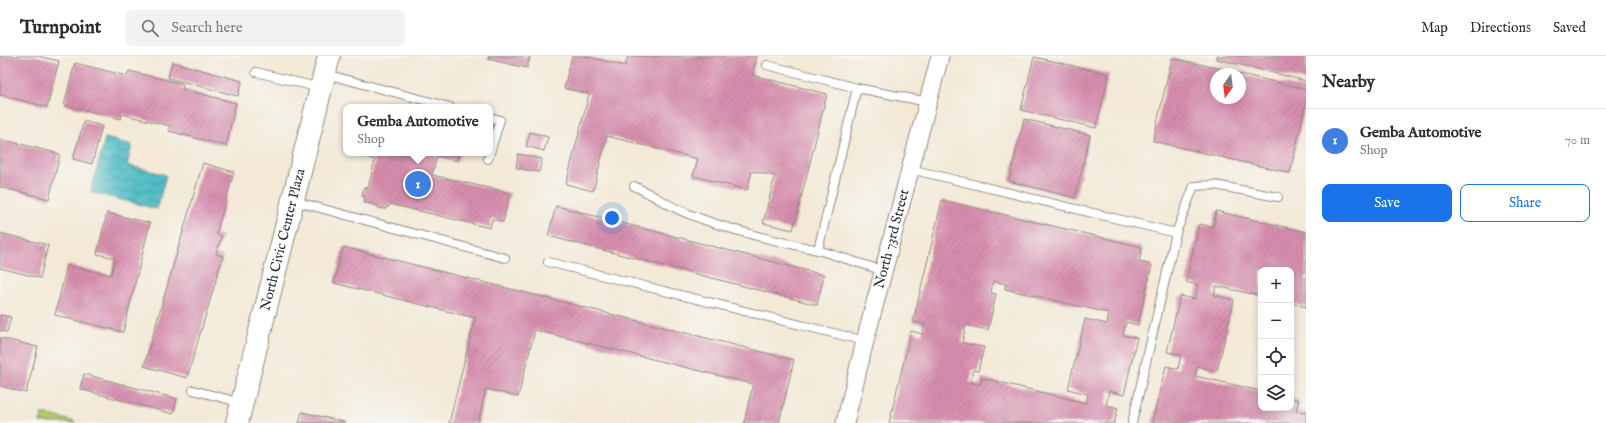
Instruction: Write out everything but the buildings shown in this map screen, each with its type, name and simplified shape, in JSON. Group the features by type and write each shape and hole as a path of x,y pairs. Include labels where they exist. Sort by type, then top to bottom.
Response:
{"street":[{"name":"North 73rd Street","path":"845,423 940,56"},
{"name":"North Civic Center Plaza","path":"240,413 325,73"}],"lane":[{"path":"767,65 856,88 928,102"},
{"path":"256,72 325,73 439,104"},
{"path":"818,250 856,88"},
{"path":"493,119 500,120 493,143"},
{"path":"488,160 489,156"},
{"path":"910,169 1176,233"},
{"path":"1132,423 1176,233 1194,186 1215,185 1278,197"},
{"path":"634,186 690,215 734,229 818,250 884,271"},
{"path":"293,201 505,258"},
{"path":"548,262 865,341"},
{"path":"193,390 240,413"}],"green space":[{"path":"43,413 75,422 40,423"}],"water":[{"path":"105,138 132,145 127,165 166,175 157,209 91,192"}],"place":[{"name":"Gemba Automotive","path":"418,184"}]}
